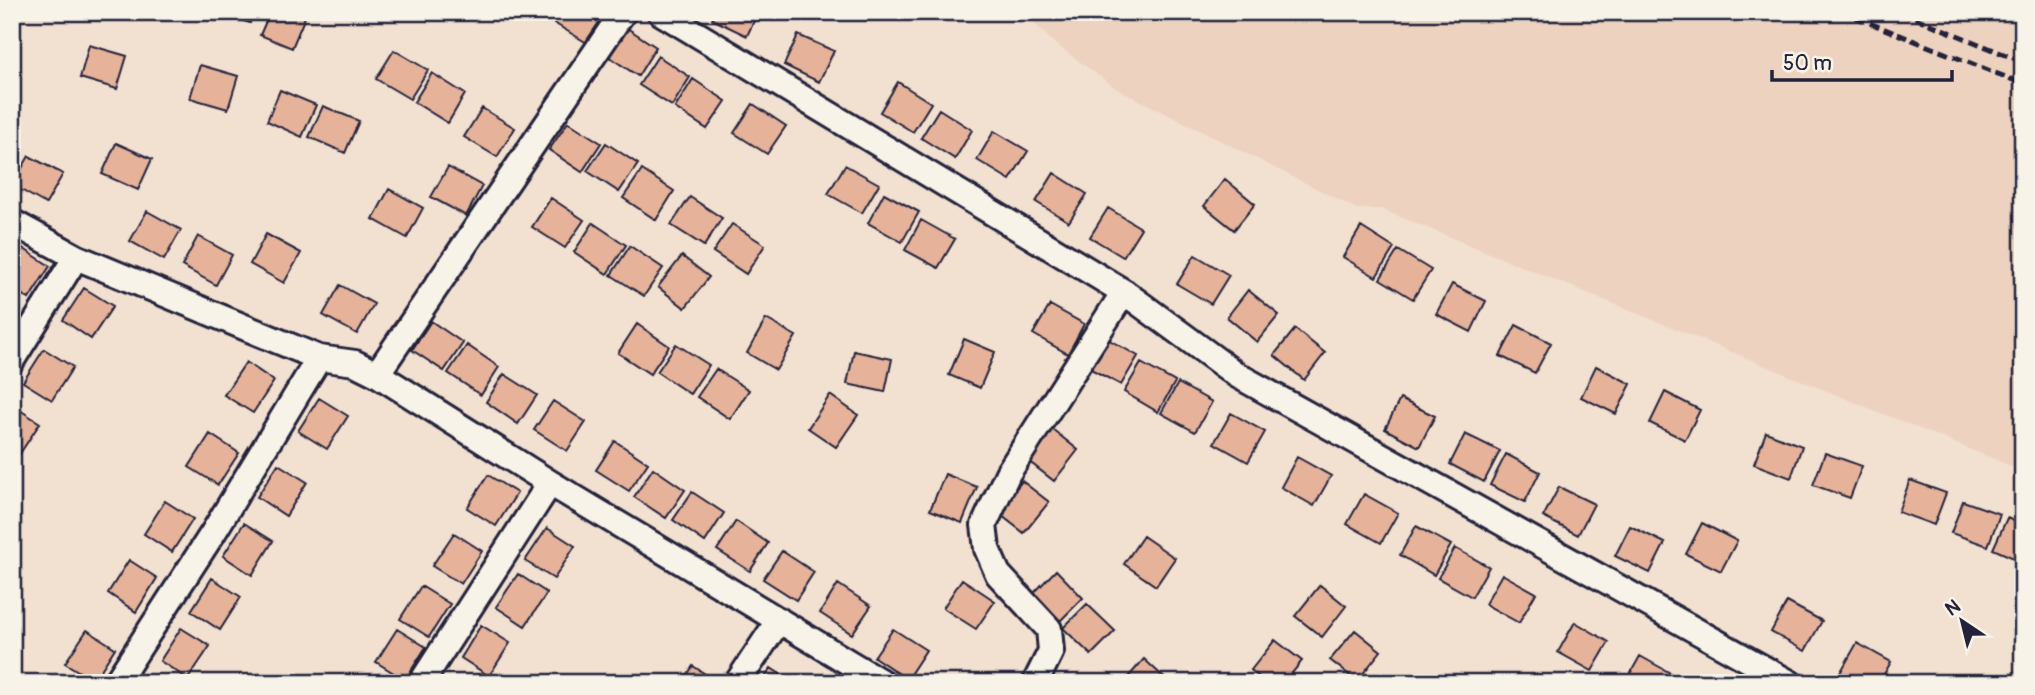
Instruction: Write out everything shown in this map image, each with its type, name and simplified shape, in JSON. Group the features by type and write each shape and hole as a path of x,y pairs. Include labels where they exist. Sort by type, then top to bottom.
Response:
{"street":[{"path":"377,374 623,12"},
{"path":"660,12 1124,292 1237,375 1790,683"},
{"path":"12,222 76,257 319,358 355,363 377,374 550,483 883,683"},
{"path":"12,360 76,257"},
{"path":"1035,683 1051,651 1048,629 998,574 986,549 984,525 1008,473 1124,292"},
{"path":"116,683 213,533 319,358"},
{"path":"421,683 550,483"},
{"path":"737,683 779,620"}],"shaded area":[{"path":"1023,12 2023,12 2023,471 1381,209 1357,209 1117,89 1054,43"}],"building":[{"path":"212,12 252,12 250,23"},
{"path":"270,12 307,12 292,48 260,35"},
{"path":"561,12 606,14 587,43 554,23"},
{"path":"715,12 758,12 747,36 712,19"},
{"path":"624,26 656,47 638,76 605,54"},
{"path":"798,35 834,51 819,82 784,65"},
{"path":"89,45 127,56 117,89 80,78"},
{"path":"394,50 428,70 410,99 376,79"},
{"path":"658,56 690,77 672,106 639,85"},
{"path":"200,65 238,76 228,109 190,98"},
{"path":"432,73 465,94 448,123 414,102"},
{"path":"693,79 726,101 707,129 675,108"},
{"path":"898,82 931,103 913,132 880,112"},
{"path":"280,90 316,105 302,137 267,121"},
{"path":"753,104 786,126 767,154 734,133"},
{"path":"323,106 359,121 345,153 309,137"},
{"path":"482,108 515,128 497,157 464,137"},
{"path":"939,109 972,130 955,159 921,138"},
{"path":"568,122 601,143 582,172 549,150"},
{"path":"994,131 1028,151 1010,180 977,160"},
{"path":"116,143 152,159 138,190 102,174"},
{"path":"606,143 638,164 619,192 587,171"},
{"path":"29,156 63,174 46,204 12,185"},
{"path":"845,165 879,184 862,213 828,194"},
{"path":"448,167 482,186 466,216 431,197"},
{"path":"642,170 674,191 656,220 623,198"},
{"path":"1054,173 1087,194 1069,222 1036,202"},
{"path":"1225,179 1255,204 1234,230 1204,206"},
{"path":"389,189 423,208 407,238 373,219"},
{"path":"884,193 919,212 902,242 868,223"},
{"path":"690,197 722,218 704,246 671,225"},
{"path":"551,198 584,220 565,248 532,227"},
{"path":"1108,208 1141,228 1123,257 1090,237"},
{"path":"147,211 181,230 164,260 130,241"},
{"path":"921,220 955,239 938,268 905,250"},
{"path":"593,223 626,245 607,274 574,252"},
{"path":"732,224 765,245 746,274 713,252"},
{"path":"1361,227 1394,248 1376,277 1343,257"},
{"path":"266,234 301,253 284,283 250,264"},
{"path":"198,236 232,255 216,285 182,266"},
{"path":"630,246 663,268 644,296 611,275"},
{"path":"21,247 50,266 29,299 12,288 12,262"},
{"path":"1398,250 1431,270 1413,299 1380,279"},
{"path":"1195,255 1229,275 1211,304 1177,284"},
{"path":"682,256 709,277 685,308 658,287"},
{"path":"1452,284 1486,301 1471,332 1436,314"},
{"path":"340,285 374,304 357,334 323,315"},
{"path":"84,288 113,306 91,339 63,320"},
{"path":"1248,290 1279,315 1257,342 1227,317"},
{"path":"1050,305 1084,324 1068,354 1033,334"},
{"path":"766,319 796,336 776,370 747,353"},
{"path":"431,321 463,343 444,371 412,350"},
{"path":"637,324 669,346 650,374 618,353"},
{"path":"1516,325 1551,343 1535,373 1500,356"},
{"path":"1295,329 1325,353 1304,380 1274,355"},
{"path":"1104,337 1138,356 1121,385 1087,367"},
{"path":"964,339 995,352 980,388 949,375"},
{"path":"676,344 709,365 690,394 657,372"},
{"path":"467,345 499,367 481,395 448,373"},
{"path":"44,349 73,367 52,400 23,382"},
{"path":"854,351 892,359 885,392 847,384"},
{"path":"246,362 274,381 253,413 224,395"},
{"path":"1141,363 1175,382 1158,412 1124,392"},
{"path":"1596,366 1631,384 1616,414 1581,397"},
{"path":"716,369 749,390 730,419 697,397"},
{"path":"504,374 537,395 518,424 486,402"},
{"path":"1178,383 1212,402 1195,432 1161,413"},
{"path":"1665,392 1700,410 1685,440 1650,423"},
{"path":"830,395 858,415 836,447 808,428"},
{"path":"319,398 348,416 327,449 298,431"},
{"path":"1400,399 1435,416 1419,447 1385,429"},
{"path":"553,401 586,422 567,451 534,430"},
{"path":"12,405 40,423 19,455 12,451"},
{"path":"1231,413 1265,432 1248,462 1214,443"},
{"path":"1052,429 1078,450 1054,481 1027,460"},
{"path":"1766,432 1802,446 1791,478 1754,464"},
{"path":"210,434 239,453 218,485 189,467"},
{"path":"1465,434 1500,451 1484,482 1450,464"},
{"path":"615,441 648,463 629,491 596,470"},
{"path":"1825,453 1862,466 1850,498 1813,485"},
{"path":"1506,454 1540,472 1525,502 1490,485"},
{"path":"1297,457 1331,476 1314,506 1281,487"},
{"path":"278,464 307,482 286,516 257,497"},
{"path":"653,468 685,490 666,518 634,497"},
{"path":"945,474 977,487 962,523 930,510"},
{"path":"488,475 517,493 496,526 467,508"},
{"path":"1910,480 1946,493 1934,525 1898,512"},
{"path":"1022,481 1049,502 1024,533 997,512"},
{"path":"1559,487 1594,504 1578,535 1543,517"},
{"path":"692,492 724,513 705,542 673,520"},
{"path":"1364,494 1398,513 1381,543 1347,524"},
{"path":"165,501 193,519 172,552 144,534"},
{"path":"1963,501 2000,514 1988,546 1951,533"},
{"path":"2007,518 2023,525 2023,562 1993,549"},
{"path":"736,521 768,543 750,571 717,550"},
{"path":"244,523 273,541 252,575 223,556"},
{"path":"1702,523 1737,541 1721,571 1686,554"},
{"path":"1416,526 1451,545 1434,575 1400,555"},
{"path":"1630,526 1665,543 1650,573 1615,556"},
{"path":"547,528 575,546 554,579 525,561"},
{"path":"454,533 482,551 461,584 432,566"},
{"path":"1143,536 1175,558 1156,586 1124,564"},
{"path":"1455,548 1489,567 1472,597 1438,578"},
{"path":"782,551 814,572 796,600 763,579"},
{"path":"129,560 157,578 136,612 108,593"},
{"path":"1056,570 1083,598 1059,622 1032,595"},
{"path":"518,574 547,593 525,626 496,607"},
{"path":"1502,574 1536,593 1519,623 1485,604"},
{"path":"212,578 241,597 220,630 191,611"},
{"path":"962,579 995,601 976,629 943,608"},
{"path":"838,584 871,606 852,634 820,613"},
{"path":"1320,585 1346,606 1322,637 1295,616"},
{"path":"421,586 450,604 429,637 400,619"},
{"path":"1787,602 1822,621 1805,651 1771,632"},
{"path":"1087,604 1115,631 1091,655 1063,628"},
{"path":"1575,622 1609,642 1592,671 1558,652"},
{"path":"481,625 510,643 489,676 461,658"},
{"path":"181,628 210,646 188,679 160,661"},
{"path":"397,629 426,647 405,680 376,662"},
{"path":"893,629 926,650 907,679 874,657"},
{"path":"87,630 115,648 94,681 65,663"},
{"path":"1355,630 1381,651 1357,681 1330,660"},
{"path":"1275,640 1302,661 1284,683 1266,683 1251,670"},
{"path":"1857,643 1891,662 1879,683 1858,683 1840,673"},
{"path":"1640,656 1674,675 1669,683 1625,683"},
{"path":"1144,659 1170,683 1123,683"},
{"path":"693,666 719,683 682,683"},
{"path":"771,668 794,683 762,683"}],"railway":[{"path":"1842,12 2023,84"},
{"path":"1901,12 2023,62"}]}
